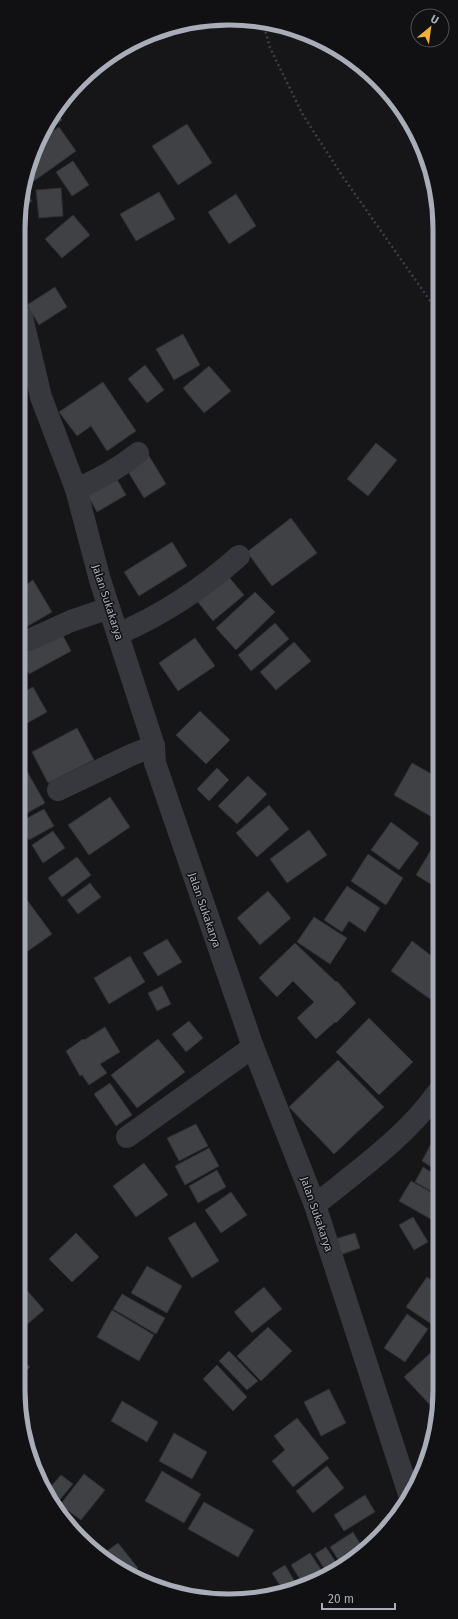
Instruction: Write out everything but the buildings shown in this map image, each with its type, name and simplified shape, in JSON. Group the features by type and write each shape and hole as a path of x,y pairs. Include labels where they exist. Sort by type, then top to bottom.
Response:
{"street":[{"name":"Jalan Sukakarya","path":"25,330 41,397 76,488 100,580 118,634 143,750 155,763 253,1047 315,1205 407,1489"},
{"path":"76,488 100,479 117,469 138,452"},
{"path":"118,634 145,622 186,597 239,556"},
{"path":"29,640 66,623 109,608"},
{"path":"58,790 143,750"},
{"path":"127,1137 253,1047"},
{"path":"315,1205 410,1126 433,1098"}],"path":[{"path":"265,28 270,48 303,115 343,177 433,305"}]}
